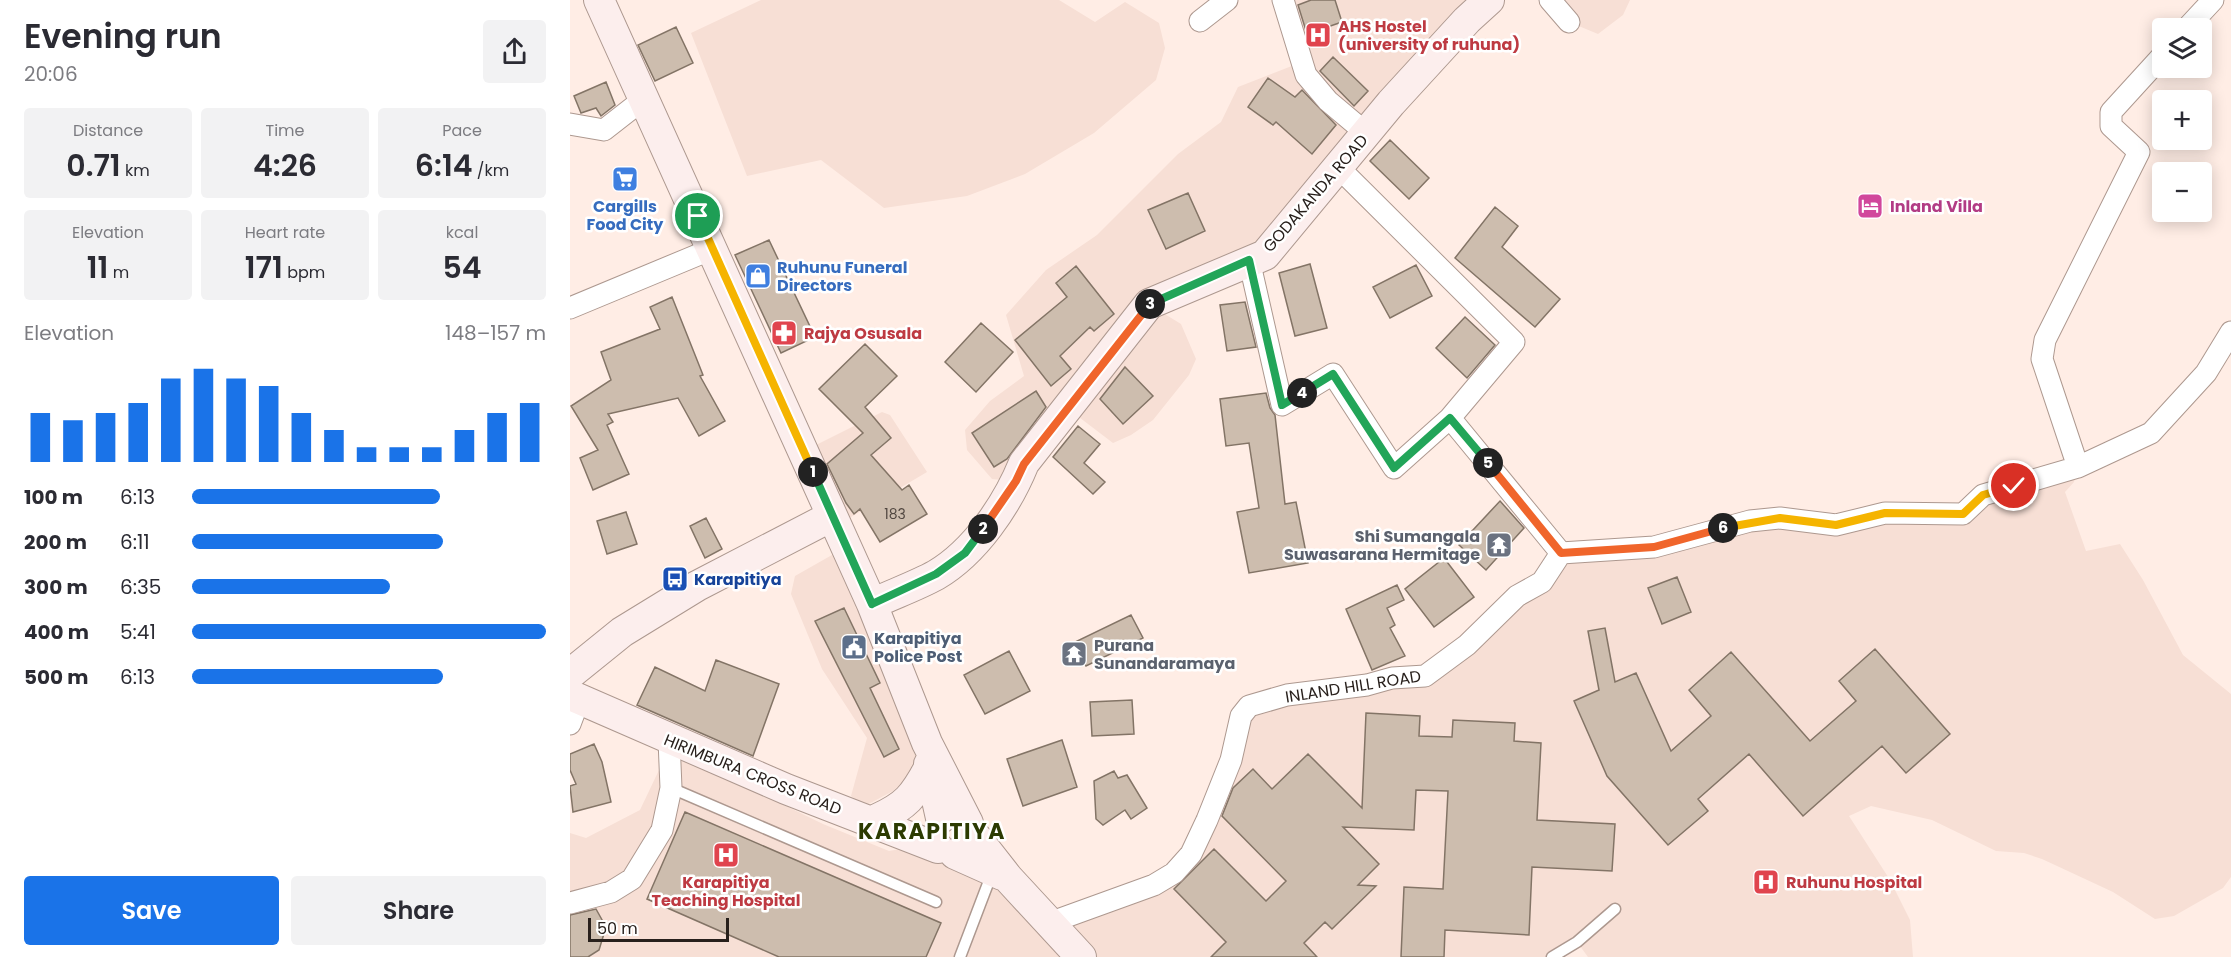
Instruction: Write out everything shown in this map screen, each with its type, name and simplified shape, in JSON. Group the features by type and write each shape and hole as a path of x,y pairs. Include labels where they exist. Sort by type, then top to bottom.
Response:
{"main road":[{"path":"599,0 872,604 928,756 952,833"},
{"name":"GODAKANDA ROAD","path":"872,604 936,574 965,553 1001,505 1024,464 1149,304 1265,255 1366,134 1467,20 1489,0"},
{"path":"572,698 622,632 697,586 832,516"},
{"name":"HIRIMBURA CROSS ROAD","path":"572,698 669,740 869,819"},
{"path":"869,819 890,813 915,795 928,756"},
{"path":"869,819 952,833 1000,874 1081,957"}],"street":[{"path":"1200,21 1227,0"},
{"path":"1283,0 1305,75 1328,101 1366,134"},
{"path":"1550,0 1569,22"},
{"path":"2196,18 2213,0"},
{"path":"2078,467 2042,360 2045,340 2139,152 2111,126 2111,112 2152,67"},
{"path":"570,124 604,130 645,98"},
{"path":"1249,260 1282,405 1333,374 1394,468 1450,418 1514,342 1339,168"},
{"path":"570,308 712,249"},
{"path":"1450,418 1561,553 1654,547 1750,521 1780,518 1836,525 1885,513 1963,514 1983,495 2078,467 2151,433 2206,373 2231,332"},
{"name":"INLAND HILL ROAD","path":"1049,923 1155,885 1174,873 1191,854 1207,820 1231,759 1241,716 1249,705 1287,695 1367,685 1392,678 1425,676 1467,645 1517,596 1542,582 1561,553"},
{"path":"570,903 611,892 632,879 662,830 671,788 669,740"}],"lane":[{"path":"671,788 936,902"},
{"path":"960,957 1000,874"},
{"path":"1552,957 1577,942 1615,909"}],"shaded area":[{"path":"761,0 1059,0 1095,22 1125,2 1159,23 1165,48 1156,80 1094,133 1025,174 967,196 884,208 821,160 747,176 691,33"},
{"path":"1283,0 1489,0 1288,228 1150,305 1181,324 1196,359 1189,375 1153,420 1131,435 1113,443 1067,408 1016,481 992,479 967,450 965,430 990,401 1024,376 1006,315 1046,270 1097,235 1178,154 1221,122 1238,87 1302,62"},
{"path":"1550,0 1630,0 1623,15 1598,34 1569,22"},
{"path":"882,412 890,415 927,472 836,526 804,451"},
{"path":"2078,467 2074,482 2065,492 2086,551 2120,544 2143,580 2183,655 2231,694 2231,877 2223,888 2174,916 2155,919 2113,892 2042,859 2024,853 1996,851 1932,820 1871,806 1849,816 1890,880 1910,920 1913,957 1588,957 1577,942 1552,957 570,957 570,833 586,838 640,810 669,749 823,824 889,851 927,844 1050,923 1174,873 1249,706 1425,676 1561,553 1715,530 1963,514"},
{"path":"846,547 927,743 911,776 893,791 863,807 851,796 867,738 822,669 791,594 795,576"}],"building":[{"path":"1311,0 1335,0 1342,22 1307,34 1298,5"},
{"path":"676,27 693,63 655,81 638,45"},
{"path":"1333,57 1368,91 1354,106 1320,71"},
{"path":"1268,78 1295,97 1302,90 1336,125 1312,154 1276,122 1273,125 1248,107"},
{"path":"606,82 615,105 601,116 596,108 581,113 574,96"},
{"path":"1390,140 1429,178 1409,199 1370,161"},
{"path":"1188,193 1205,231 1166,249 1148,210"},
{"path":"1495,207 1518,226 1502,247 1560,299 1535,327 1455,258"},
{"path":"769,240 815,337 781,353 735,255"},
{"path":"1310,264 1327,328 1295,336 1279,273"},
{"path":"1416,265 1432,296 1390,318 1373,287"},
{"path":"1076,266 1114,314 1094,331 1090,327 1060,356 1071,369 1051,386 1015,340 1067,297 1056,283"},
{"path":"672,297 703,375 700,376 725,421 699,436 678,398 608,414 613,422 607,425 629,474 593,490 580,458 598,450 571,406 611,380 601,352 660,329 650,307"},
{"path":"1245,302 1256,347 1227,351 1220,305"},
{"path":"1465,317 1495,345 1467,378 1436,348"},
{"path":"981,323 1013,352 976,392 945,362"},
{"path":"865,344 897,376 865,407 891,438 871,455 902,490 909,485 927,514 880,542 860,509 854,514 846,503 827,464 863,433 819,389"},
{"path":"1125,367 1153,396 1123,424 1100,399"},
{"path":"1036,391 1046,407 1007,459 994,467 972,433"},
{"path":"1266,393 1270,408 1275,415 1285,504 1296,502 1308,563 1249,573 1237,512 1259,508 1249,443 1226,446 1220,399"},
{"path":"1078,426 1100,444 1084,463 1105,482 1093,494 1053,457"},
{"path":"1500,501 1524,528 1486,570 1459,545"},
{"path":"626,512 637,544 607,554 597,521"},
{"path":"706,518 722,549 705,558 690,526"},
{"path":"1444,558 1474,597 1434,627 1405,589"},
{"path":"1677,577 1691,612 1662,624 1648,588"},
{"path":"1397,585 1404,600 1387,608 1395,625 1390,628 1405,656 1372,670 1346,609"},
{"path":"844,608 880,683 870,688 899,749 884,757 815,621"},
{"path":"1131,615 1143,638 1086,666 1075,642"},
{"path":"1605,628 1615,682 1636,673 1671,751 1711,716 1689,690 1731,652 1810,741 1856,701 1839,681 1875,649 1950,734 1906,773 1882,746 1803,816 1749,754 1698,799 1708,811 1668,845 1607,776 1574,701 1599,690 1588,631"},
{"path":"1009,651 1030,691 985,714 964,675"},
{"path":"716,660 779,684 753,756 637,705 655,667 705,691"},
{"path":"1132,700 1134,734 1092,736 1090,702"},
{"path":"1366,713 1420,716 1419,736 1452,737 1453,720 1515,723 1514,741 1541,743 1537,820 1615,824 1612,871 1532,867 1529,935 1445,930 1444,957 1401,957 1404,887 1443,889 1448,791 1416,790 1414,830 1343,827 1379,864 1358,885 1376,886 1332,929 1325,922 1304,943 1317,957 1211,957 1226,942 1174,889 1214,849 1266,901 1286,881 1222,816 1233,788 1253,769 1272,789 1308,754 1362,808"},
{"path":"1062,740 1077,787 1023,806 1007,759"},
{"path":"594,744 602,762 611,802 573,812 570,786 576,784 570,770 570,754"},
{"path":"1114,771 1118,778 1127,775 1147,808 1131,819 1125,810 1103,825 1096,819 1094,781"},
{"name":"Karapitiya Teaching Hospital","path":"685,812 941,923 926,957 779,957 647,899"},
{"path":"596,909 606,927 599,950 588,957 570,957 570,915"}],"place":[{"name":"AHS Hostel (university of ruhuna)","path":"1318,35"},
{"name":"Cargills Food City","path":"625,179"},
{"name":"Inland Villa","path":"1870,206"},
{"name":"Ruhunu Funeral Directors","path":"758,276"},
{"name":"Rajya Osusala","path":"784,333"},
{"name":"Shi Sumangala Suwasarana Hermitage","path":"1499,545"},
{"name":"Karapitiya","path":"675,579"},
{"name":"Karapitiya Police Post","path":"854,647"},
{"name":"Purana Sunandaramaya","path":"1074,654"},
{"name":"Karapitiya Teaching Hospital","path":"726,855"},
{"name":"Ruhunu Hospital","path":"1766,882"}],"district":[{"name":"KARAPITIYA","path":"932,831"}],"route":[{"path":"698,216 872,604 936,574 965,553 996,513 1024,464 1149,304 1249,260 1268,354 1282,405 1333,374 1394,468 1450,418 1561,553 1654,547 1750,521 1780,518 1836,525 1885,513 1963,514 1983,495 2014,486"}]}
